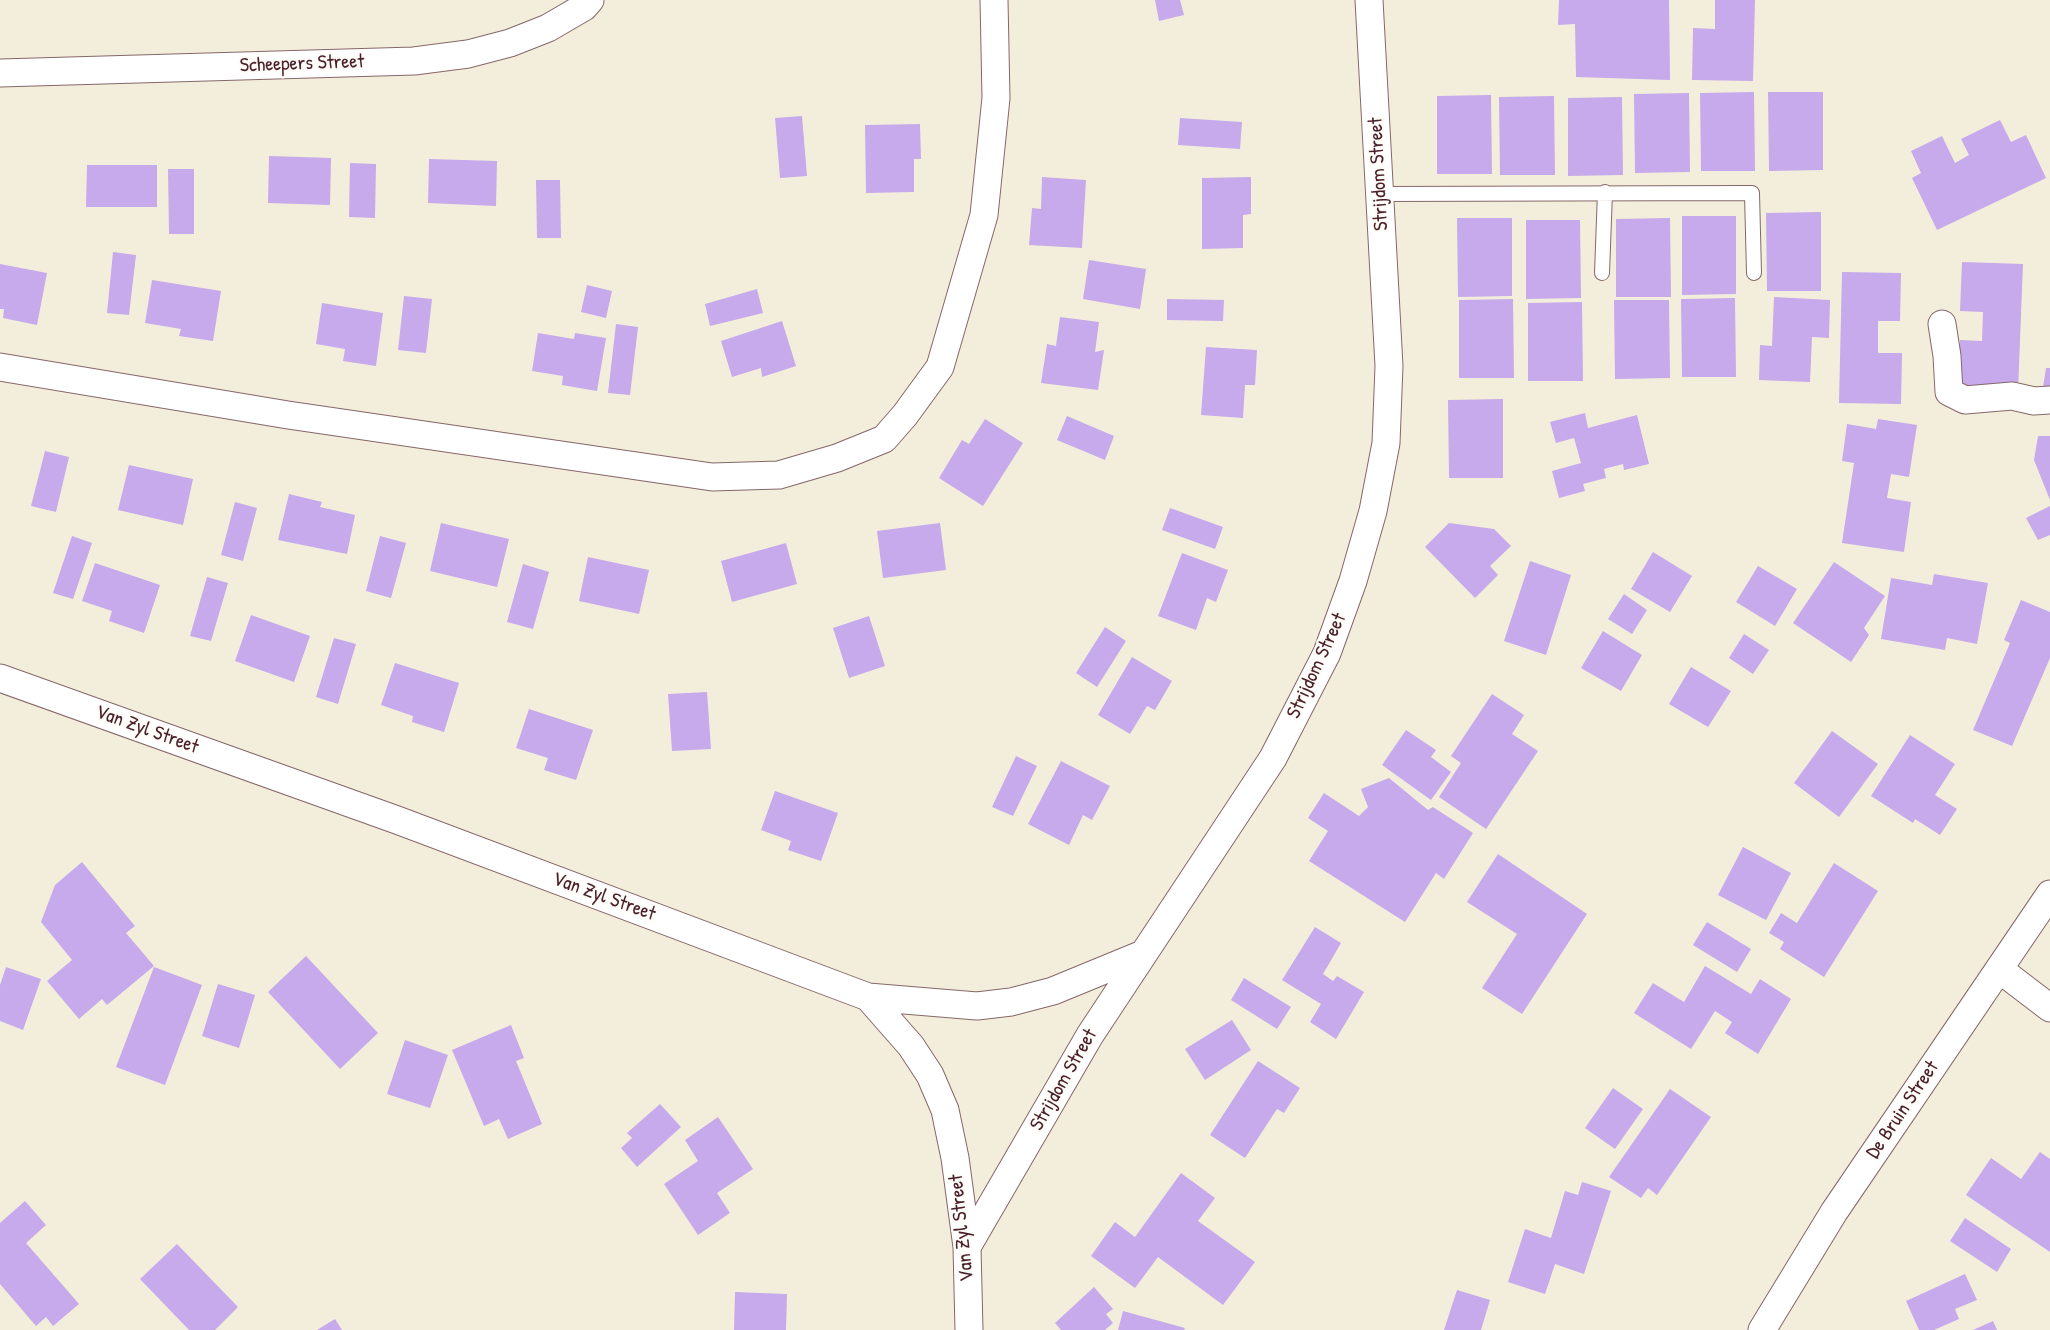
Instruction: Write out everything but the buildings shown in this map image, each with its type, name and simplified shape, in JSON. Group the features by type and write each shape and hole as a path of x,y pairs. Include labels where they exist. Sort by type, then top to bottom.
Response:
{"street":[{"name":"Scheepers Street","path":"0,73 414,61 468,54 510,43 548,28 584,7 590,0"},
{"path":"0,367 288,415 712,477 779,475 837,458 884,439 939,367 984,214 996,98 994,0"},
{"name":"Strijdom Street","path":"967,1247 1090,1035 1273,758 1327,653 1353,581 1373,512 1386,443 1389,366 1369,0"},
{"path":"1942,324 1949,392 1965,400 2012,396 2034,401 2050,400"},
{"name":"Van Zyl Street","path":"0,678 397,820 868,997 910,1046 930,1075 945,1110 955,1158 967,1247 969,1330"},
{"name":"De Bruin Street","path":"1762,1330 1834,1212 2050,894"},
{"path":"868,997 977,1006 1011,1002 1053,991 1143,954"},
{"path":"2000,969 2050,1008"}],"lane":[{"path":"1602,273 1605,192"},
{"path":"1380,194 1752,193 1754,273"}]}
